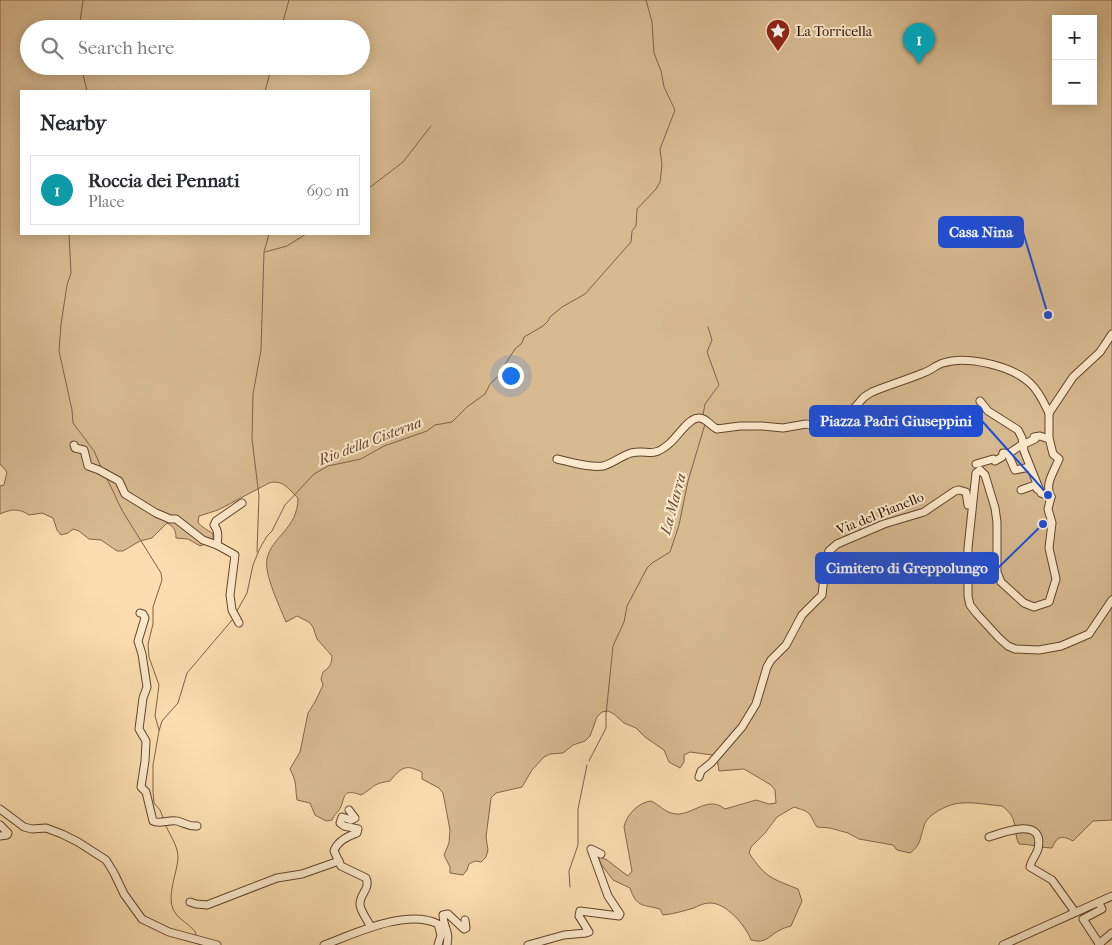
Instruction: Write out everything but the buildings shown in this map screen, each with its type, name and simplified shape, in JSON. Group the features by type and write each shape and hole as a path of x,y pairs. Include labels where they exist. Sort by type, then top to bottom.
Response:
{"street":[{"path":"1049,413 1073,377 1100,352 1112,334"},
{"path":"557,460 582,465 604,466 631,453 654,453 670,444 690,421 700,418 717,429 740,426 783,428 806,424 830,430 836,429 864,398 872,392 925,372 943,363 962,359 983,362 1007,369 1027,380 1033,385 1049,413 1049,439 1053,454 1059,459 1049,482 1048,492 1051,497 1048,509 1052,523 1049,548 1056,579 1048,602 1034,607 1024,603 1001,582 998,572 995,508 984,475 980,470 976,473 970,522 967,574 970,605 1008,646 1015,649 1039,650 1060,646 1089,634 1112,600"},
{"path":"980,401 988,411 1018,430 1040,490"},
{"path":"976,464 993,459 995,461 1002,457 1003,454 1008,454 1023,444 1035,440 1034,437 1038,436 1049,439"},
{"path":"74,445 75,448 84,450 88,466 120,481 125,494 156,513 170,519 176,519 203,540 235,555 230,595 237,618"},
{"path":"1008,454 1015,470 1030,467"},
{"path":"1021,490 1035,485 1037,489 1051,497"},
{"name":"Via del Pianello","path":"699,777 701,772 742,727 756,704 771,660 786,646 802,615 822,595 829,551 837,544 884,524 924,512 959,490 966,492 970,522"},
{"path":"217,545 217,528 214,525 216,521 242,503"},
{"path":"140,613 145,618 138,644 142,654 147,688 140,723 141,733 146,738 141,787 146,792 151,818 155,823 178,822 188,826 197,826"},
{"path":"0,809 24,827 32,829 46,828 62,834 106,860 124,894 142,919 163,930 217,945"},
{"path":"349,810 355,818 351,820 342,817 340,822 344,826 358,829 357,833 347,837 334,849 341,866 366,878 368,887 360,902 360,907 371,927"},
{"path":"0,825 8,833 7,835 0,836"},
{"path":"989,837 1020,828 1031,830 1035,833 1038,848 1030,867 1032,870 1052,880 1075,912"},
{"path":"528,945 564,935 586,934 589,932 579,916 580,911 619,916 620,914 608,896 591,849 601,854"},
{"path":"190,902 207,905 226,896 254,888 277,878 302,874 339,861"},
{"path":"1003,945 1112,896"},
{"path":"1099,903 1102,909 1083,919 1100,945 1112,933"},
{"path":"443,944 449,934 443,915 447,914 464,929 466,928 465,920"},
{"path":"324,945 390,921 431,920 438,924 443,944"}],"shaded area":[{"path":"0,0 1112,0 1112,820 1093,821 1073,841 1063,837 1060,838 1052,848 1019,844 1013,818 1002,806 957,803 945,807 930,817 924,826 918,844 910,853 897,850 893,845 859,839 848,833 830,828 817,827 809,813 794,807 777,817 751,847 749,853 760,868 770,876 798,889 802,901 791,926 781,929 767,939 761,941 751,940 740,922 722,906 709,903 663,915 660,909 641,904 635,899 630,888 613,880 601,864 598,856 607,860 628,876 632,871 624,827 625,822 630,814 646,802 651,801 666,811 676,814 713,804 725,809 756,800 769,804 776,803 775,790 771,785 744,769 719,771 717,758 712,755 690,752 684,755 684,762 680,768 669,762 664,750 645,737 636,728 624,723 608,711 602,712 597,717 590,736 585,741 573,745 563,753 550,754 544,757 532,770 522,787 496,793 491,798 486,837 488,850 486,857 481,862 475,861 469,864 463,875 450,873 450,867 444,855 449,843 450,830 443,793 439,788 422,779 422,772 412,768 404,768 390,781 376,785 361,795 347,794 332,820 326,821 315,815 310,803 297,800 295,781 290,769 300,752 308,713 323,685 321,679 323,672 330,666 332,656 317,639 309,622 297,616 286,622 273,591 268,573 267,559 269,551 294,518 297,509 298,498 288,488 278,482 269,483 218,510 199,516 198,522 213,534 213,541 200,546 188,539 176,538 174,529 167,523 152,538 140,541 123,551 117,551 101,540 89,539 73,529 61,535 53,518 42,513 29,515 15,510 0,514 0,486 4,485 7,472 0,464"}],"waterway":[{"path":"80,20 83,0"},
{"path":"283,20 289,0"},
{"name":"Rio della Cisterna","path":"237,611 247,593 253,565 260,548 272,531 285,505 314,474 328,466 361,459 384,446 427,431 435,425 452,422 467,407 485,394 490,384 504,371 504,366 515,349 522,343 524,337 543,326 562,307 585,294 631,242 632,231 636,226 637,209 660,182 662,165 660,149 675,110 664,87 661,71 654,53 652,22 646,0"},
{"path":"83,75 87,90"},
{"path":"265,90 269,75"},
{"path":"370,187 403,162 431,126"},
{"path":"69,235 71,273 67,285 59,351 73,423 94,451 101,467"},
{"path":"257,552 259,496 252,439 253,394 261,350 264,252 269,235"},
{"path":"265,252 287,246 304,235"},
{"name":"La Marra","path":"703,415 705,404 719,385 707,352 712,340 708,327"},
{"name":"La Marra","path":"589,761 606,728 613,646 624,622 627,606 647,568 670,552 679,525 688,481 705,424"},
{"path":"107,479 123,512 161,573 162,580 153,607 153,624 148,644 149,657 159,685 155,716 159,730"},
{"name":"Rio della Cisterna","path":"164,820 160,810 154,803 153,791 153,765 162,721 178,703 187,673 233,619"},
{"path":"570,887 569,871 578,845 578,809 587,765"},
{"name":"Rio della Cisterna","path":"166,826 178,853 171,892 172,905 176,914 196,933 195,936"}],"place":[{"name":"La Torricella","path":"778,52"},
{"name":"Roccia dei Pennati","path":"919,64"},
{"name":"Casa Nina","path":"1048,315"},
{"name":"Piazza Padri Giuseppini","path":"1048,495"},
{"name":"Cimitero di Greppolungo","path":"1043,524"}]}
